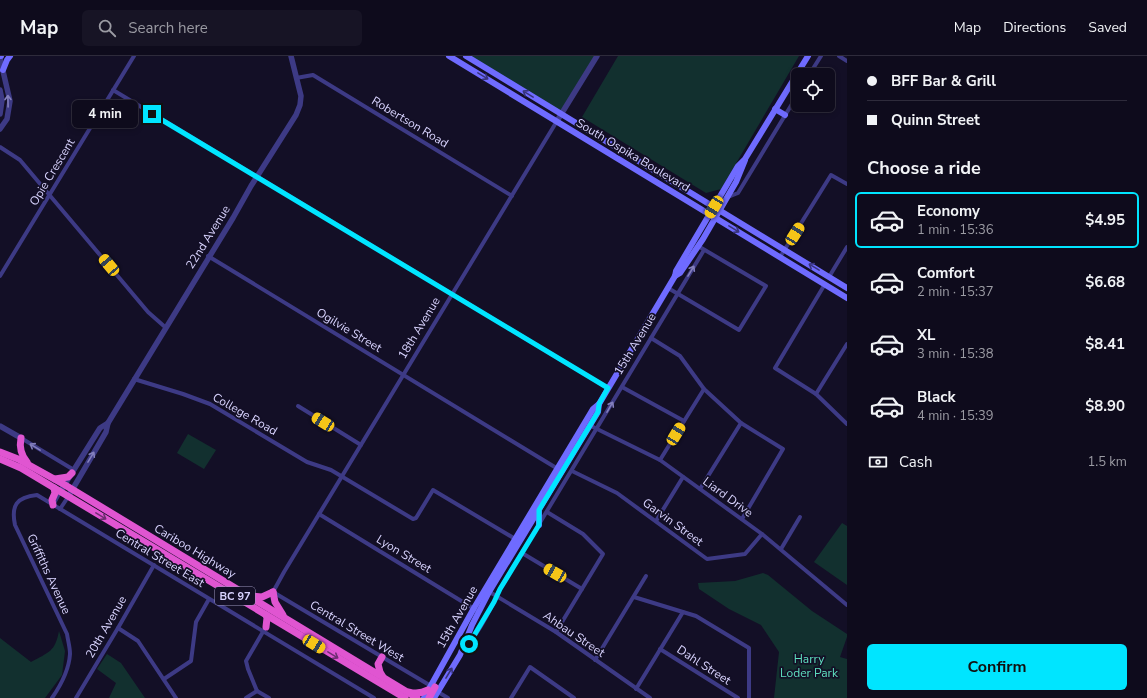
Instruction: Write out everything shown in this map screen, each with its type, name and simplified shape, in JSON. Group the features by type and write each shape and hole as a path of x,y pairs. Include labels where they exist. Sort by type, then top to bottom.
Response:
{"highway":[{"path":"3,453 14,452 20,442"},
{"path":"20,442 21,454 28,464"},
{"name":"Cariboo Highway","path":"3,453 18,458 72,489 264,605 383,678 403,696"},
{"name":"Cariboo Highway","path":"0,459 14,464 403,696 417,698"},
{"path":"54,479 68,477 73,471"},
{"path":"53,505 52,500 55,493 54,488"},
{"path":"246,595 262,597 273,592"},
{"path":"254,607 264,605 269,601 273,592"},
{"path":"273,592 275,602 287,620"},
{"path":"265,629 267,618 266,615"},
{"path":"265,629 277,621"},
{"path":"365,667 370,667 380,661"},
{"path":"380,661 380,672 383,678"},
{"path":"403,696 424,692 434,692"},
{"path":"428,698 434,692"}],"main road":[{"path":"3,70 10,56"},
{"name":"South Ospika Boulevard","path":"449,56 847,298"},
{"name":"South Ospika Boulevard","path":"466,56 847,288"},
{"name":"15th Avenue","path":"675,276 680,273 698,246 712,216 714,207 738,166 745,159 808,56"},
{"path":"775,109 785,115"},
{"name":"15th Avenue","path":"434,692 445,660 587,424 598,412 599,404 675,276 676,271 712,216 720,210 728,197 742,169 745,159"},
{"name":"15th Avenue","path":"518,540 539,510 560,470"},
{"path":"539,510 539,525"},
{"name":"15th Avenue","path":"424,698 434,692 460,655 476,610"}],"street":[{"name":"Opie Crescent","path":"0,276 134,56"},
{"name":"22nd Avenue","path":"60,509 106,432 108,423 165,327 296,115 300,105 300,96 291,56"},
{"name":"18th Avenue","path":"273,592 597,56"},
{"path":"813,68 821,56"},
{"path":"839,56 847,61"},
{"path":"0,57 10,101 6,118 0,129"},
{"name":"Robertson Road","path":"296,78 313,75 512,196"},
{"path":"0,90 2,100 0,114"},
{"path":"113,90 608,388"},
{"name":"15th Avenue","path":"728,197 738,193 791,105"},
{"path":"0,147 20,160 148,312 165,327"},
{"path":"780,257 832,175 847,184"},
{"path":"668,288 739,330 766,286 698,246"},
{"path":"829,276 847,247"},
{"name":"15th Avenue","path":"460,655 469,644 497,597 500,589 704,250"},
{"name":"Ogilvie Street","path":"208,256 560,470"},
{"path":"825,284 775,368 816,394 847,424"},
{"path":"651,338 680,356 704,389 741,423 783,449 742,519"},
{"path":"816,394 847,344"},
{"name":"College Road","path":"134,379 210,404 307,462 331,470 413,519 416,518 435,490 518,540"},
{"path":"622,387 684,421"},
{"path":"660,460 704,389"},
{"path":"298,406 361,445"},
{"name":"22nd Avenue","path":"53,505 100,428 108,423"},
{"path":"700,490 741,423"},
{"name":"Liard Drive","path":"587,424 660,460 762,534 847,605"},
{"path":"0,426 20,442 73,471"},
{"name":"Garvin Street","path":"572,471 617,493 707,559 745,554 762,534"},
{"path":"656,521 684,477"},
{"name":"Griffiths Avenue","path":"52,698 68,669 70,652 67,634 15,525 13,515 14,508 20,499 27,496 37,495 60,509"},
{"name":"Central Street East","path":"60,509 209,599 265,629 374,698"},
{"path":"547,512 584,534 603,554 556,632"},
{"name":"Lyon Street","path":"319,514 476,610"},
{"path":"781,549 800,517"},
{"path":"522,553 582,589"},
{"name":"20th Avenue","path":"76,698 154,565"},
{"path":"595,660 646,576"},
{"name":"Ahbau Street","path":"487,591 556,632 650,698"},
{"name":"Central Street West","path":"273,592 380,661 434,692 448,698"},
{"path":"634,597 696,616 749,648 749,698"},
{"path":"164,679 191,661 196,622 209,599"},
{"path":"636,688 683,612"},
{"path":"118,628 138,641 176,698"},
{"path":"265,629 246,661 257,691 269,698"},
{"name":"Dahl Street","path":"660,649 738,698"},
{"path":"511,698 530,667 574,698"},
{"path":"246,698 257,691"}],"green space":[{"path":"467,56 596,56 561,114"},
{"path":"618,56 799,56 721,189 706,193 582,117"},
{"path":"188,434 216,450 204,469 177,453"},
{"path":"842,523 847,526 847,585 814,562"},
{"name":"Harry Loder Park","path":"763,573 768,575 812,611 847,634 840,657 847,659 847,698 774,698 779,652 761,625 729,609 699,589 698,583 735,581"},
{"path":"59,631 65,651 62,675 45,698 0,698 0,638 31,662 50,651 55,643"},
{"path":"107,654 121,663 145,698 109,698 116,683 97,669"}],"route":[{"path":"152,114 608,388 599,404 598,412 539,510 539,525 469,644"}]}
